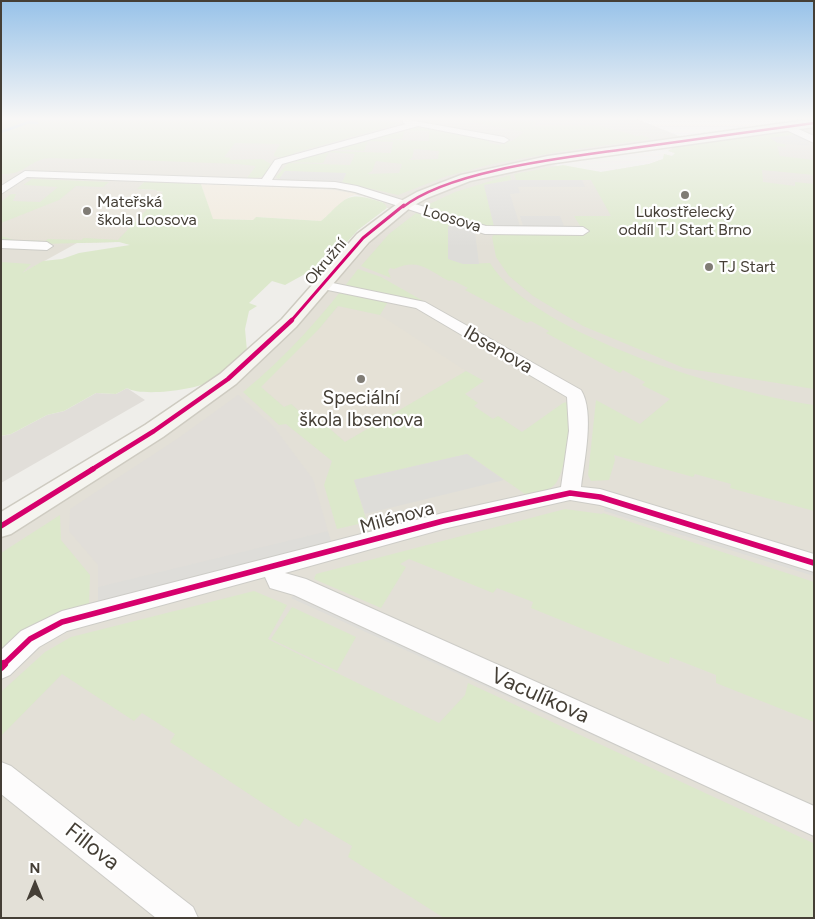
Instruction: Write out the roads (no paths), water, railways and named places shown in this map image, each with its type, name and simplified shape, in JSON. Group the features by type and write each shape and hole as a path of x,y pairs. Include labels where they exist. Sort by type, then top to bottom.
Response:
{"street":[{"path":"265,182 278,162"},
{"name":"Okružní","path":"1,526 154,431 228,379 289,323 363,238 406,204 466,178 516,166 545,162"},
{"name":"Loosova","path":"1,191 25,174 335,185 357,189 485,230 583,231"},
{"path":"1,244 47,246"},
{"name":"Ibsenova","path":"324,285 420,305 575,394 577,404 576,446 570,493"},
{"name":"Milénova","path":"1,667 30,640 62,622 443,521 570,493 600,497 814,563"},
{"name":"Vaculíkova","path":"271,567 278,581 298,586 814,821"},
{"name":"Fillova","path":"1,776 182,918"}],"place":[{"name":"Lukostřelecký oddíl TJ Start Brno","path":"685,195"},
{"name":"Mateřská škola Loosova","path":"87,211"},
{"name":"TJ Start","path":"709,267"},
{"name":"Speciální škola Ibsenova","path":"361,379"}]}
